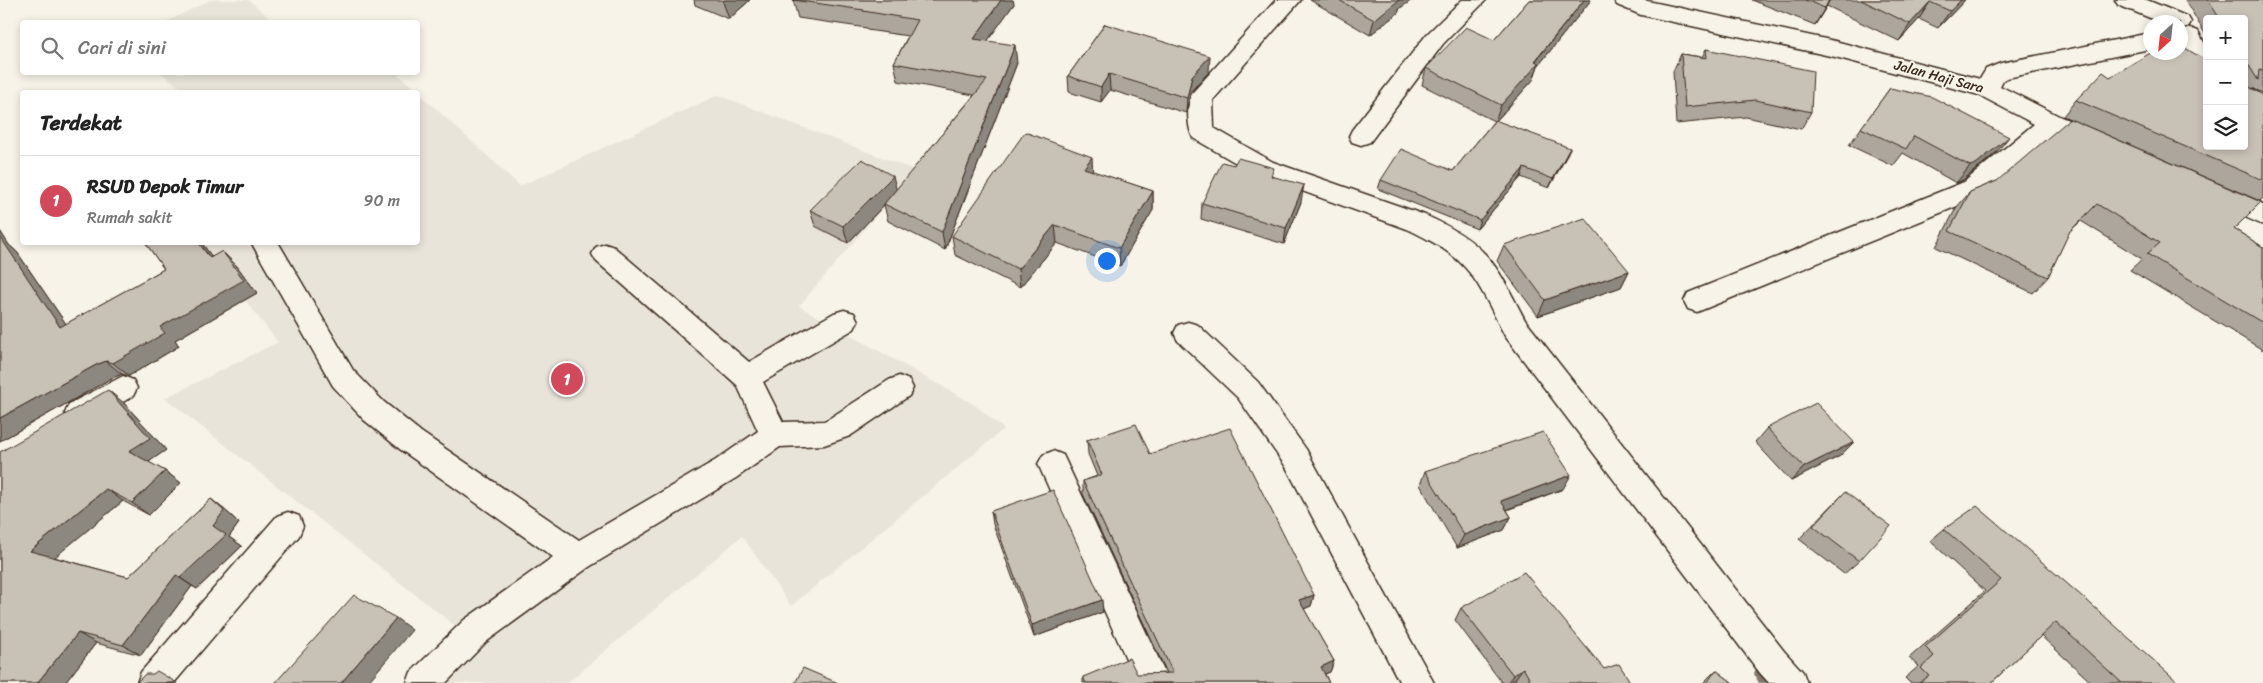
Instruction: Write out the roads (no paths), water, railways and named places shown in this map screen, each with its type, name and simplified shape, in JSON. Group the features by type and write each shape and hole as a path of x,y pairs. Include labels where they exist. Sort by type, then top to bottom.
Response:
{"street":[{"path":"1290,0 1201,98 1202,132 1264,168 1416,222 1462,246 1487,275 1515,328 1582,418 1772,662 1791,683"},
{"path":"1361,136 1435,39 1475,0"},
{"name":"Jalan Haji Sara","path":"1625,0 1641,8 1835,49 1987,89 2052,123 2116,150"},
{"path":"2126,0 2154,15"},
{"path":"2188,38 2203,61"},
{"path":"1987,89 1994,75 2001,71 2143,42"},
{"path":"1697,301 1973,189 2052,123"},
{"path":"2198,186 2263,215"},
{"path":"266,245 343,378 374,411 411,441 578,557"},
{"path":"605,254 747,377 774,435"},
{"path":"747,377 844,321"},
{"path":"1188,333 1248,390 1296,458 1418,683"},
{"path":"57,426 123,388"},
{"path":"423,683 475,631 578,557 726,470 774,435 824,433 840,427 899,388"},
{"path":"1053,464 1154,683"},
{"path":"153,683 288,526"}],"waterway":[{"path":"1761,674 1769,683"}],"place":[{"name":"RSUD Depok Timur","path":"567,379"}]}
